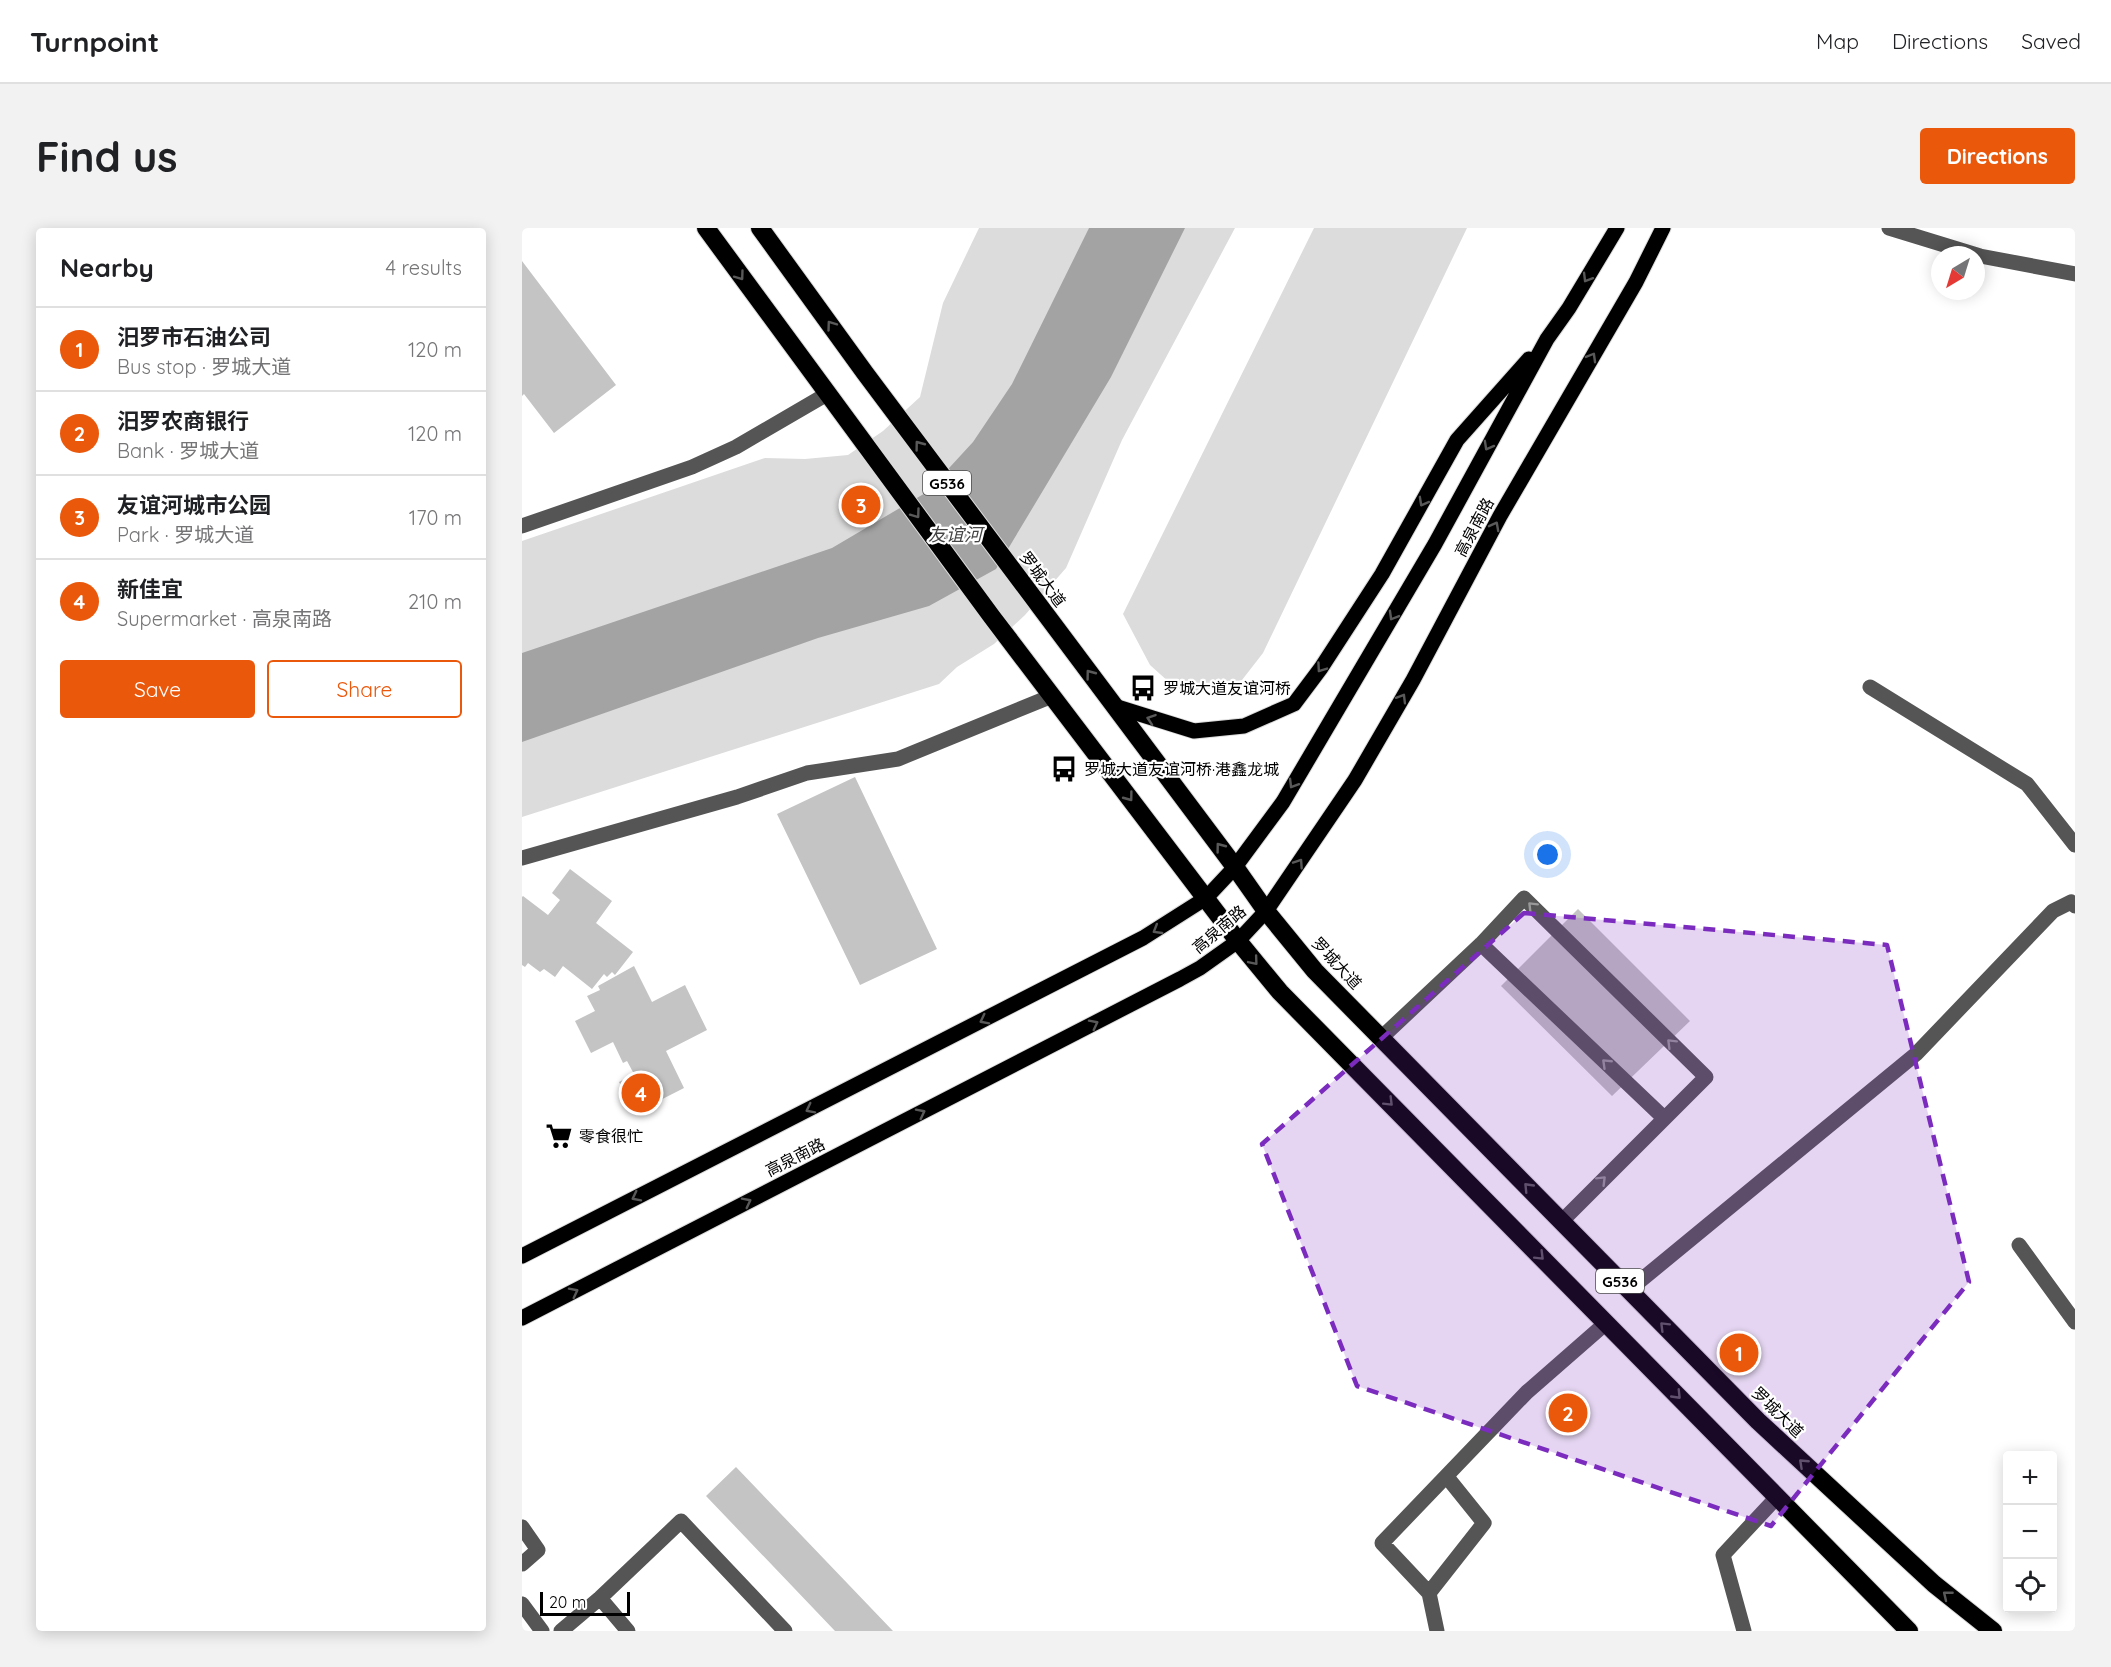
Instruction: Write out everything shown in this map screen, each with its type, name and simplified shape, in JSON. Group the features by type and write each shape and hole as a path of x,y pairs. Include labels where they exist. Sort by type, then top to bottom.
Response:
{"highway":[{"name":"G536","path":"706,228 992,617 1238,941 1280,992 1909,1631"},
{"name":"罗城大道","path":"760,228 1266,911 1316,971 1758,1421 1934,1584 1993,1631"}],"main road":[{"name":"高泉南路","path":"522,1256 1143,938 1206,898 1235,867 1283,802 1435,544 1547,339 1569,308 1617,228"},
{"name":"高泉南路","path":"522,1318 1180,979 1238,941 1266,911 1354,780 1413,680 1500,516 1636,282 1664,228"},
{"path":"1114,706 1194,731 1244,726 1294,704 1321,668 1382,574 1457,440 1547,339"}],"street":[{"path":"1889,228 1980,256 2075,274"},
{"path":"522,525 692,467 736,447 829,397"},
{"path":"1870,687 2027,784 2075,845"},
{"path":"522,858 737,797 807,774 898,759 1052,696"},
{"path":"1381,1038 1481,944 1524,898 1706,1077 1561,1222"},
{"path":"1629,1290 1916,1054 2053,911 2071,902 2075,906"},
{"path":"1481,944 1664,1118"},
{"path":"2019,1245 2075,1322"},
{"path":"1437,1631 1429,1593 1382,1543 1527,1392 1606,1323"},
{"path":"1429,1593 1484,1522 1447,1477"},
{"path":"1744,1631 1724,1555 1777,1497"},
{"path":"561,1631 600,1598 681,1521 785,1631"},
{"path":"522,1527 538,1550 522,1564"},
{"path":"600,1598 628,1631"},
{"path":"522,1604 542,1631"}],"highlighted area":[{"path":"1524,913 1887,945 1969,1282 1771,1526 1357,1386 1262,1144"}],"shaded area":[{"path":"979,228 1235,228 1122,440 1066,568 1025,615 994,644 957,667 939,684 522,817 522,541 765,458 805,459 848,455 883,431 920,397 943,303"},
{"path":"1314,228 1467,228 1263,653 1242,680 1214,688 1185,692 1170,683 1150,665 1123,614"}],"water":[{"name":"友谊河","path":"1089,228 1185,228 1111,377 996,569 929,606 818,638 522,742 522,653 832,548 927,492 973,442 1012,384"}],"building":[{"path":"522,261 616,385 554,433 524,394 522,396"},
{"path":"855,777 937,949 860,985 777,814"},
{"path":"570,869 612,901 596,923 633,952 615,975 612,972 607,977 604,974 592,989 563,966 555,977 544,969 540,972 528,963 525,967 522,965 522,897 548,915 560,900 552,893"},
{"path":"1578,909 1690,1021 1612,1096 1501,986"},
{"path":"634,966 652,1002 685,985 707,1030 666,1051 684,1088 635,1113 619,1082 634,1074 627,1061 623,1063 613,1042 591,1053 575,1021 595,1011 587,996 600,990 598,986"},
{"path":"736,1467 893,1631 835,1631 706,1496"}],"place":[{"name":"友谊河城市公园","path":"861,505"},
{"name":"罗城大道友谊河桥","path":"1143,688"},
{"name":"罗城大道友谊河桥·港鑫龙城","path":"1064,769"},
{"name":"新佳宜","path":"641,1093"},
{"name":"零食很忙","path":"559,1136"},
{"name":"汨罗市石油公司","path":"1739,1353"},
{"name":"汨罗农商银行","path":"1568,1413"}]}
